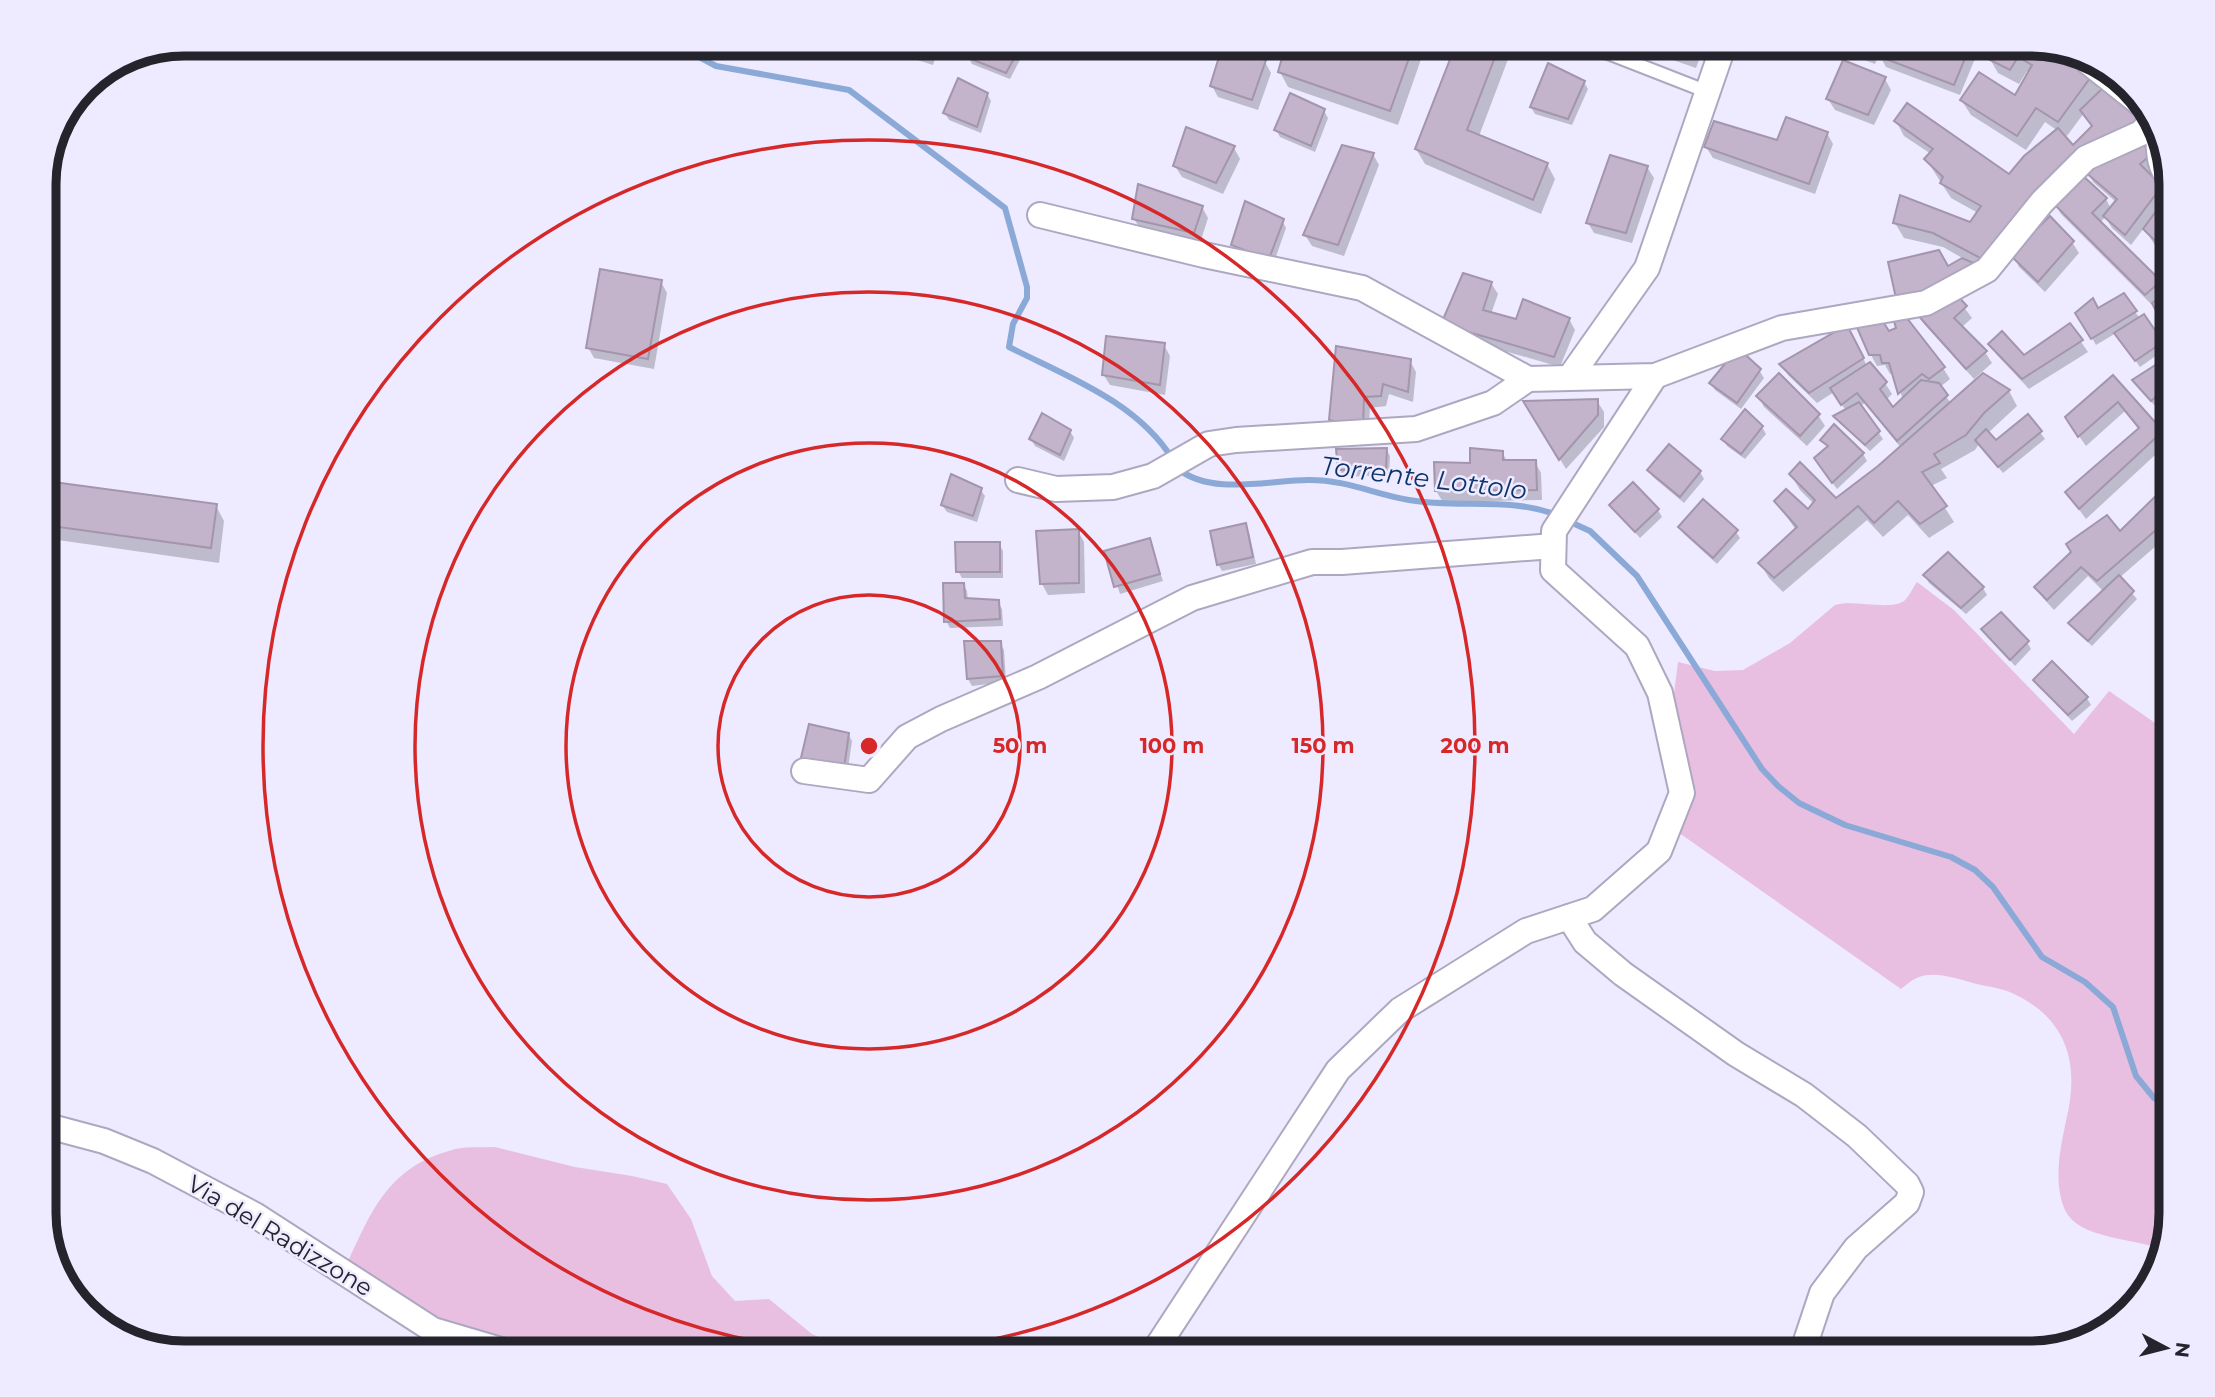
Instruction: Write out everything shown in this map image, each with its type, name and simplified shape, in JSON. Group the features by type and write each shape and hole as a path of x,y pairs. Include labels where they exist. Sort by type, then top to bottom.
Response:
{"street":[{"path":"1570,377 1647,268 1720,56"},
{"path":"1018,480 1056,489 1113,487 1153,476 1209,444 1416,429 1493,402 1528,379 1655,376 1782,328 1926,303 1987,270 2042,202 2086,159 2141,133 2146,128"},
{"path":"1040,215 1204,255 1362,288 1528,379"},
{"path":"1161,1341 1338,1070 1400,1010 1526,931 1594,909 1659,851 1682,793 1660,693 1637,646 1553,570 1554,539 1570,507 1655,376"},
{"path":"804,771 869,780 907,737 941,719 1038,677 1192,598 1312,562 1342,562 1498,548 1554,539"},
{"path":"1569,917 1585,942 1623,974 1736,1054 1804,1095 1857,1136 1907,1184 1911,1192 1907,1203 1856,1248 1822,1293 1806,1341"},
{"name":"Via del Radizzone","path":"56,1128 104,1141 153,1161 254,1215 429,1341"}],"lane":[{"path":"1616,56 1708,92"}],"shaded area":[{"path":"1917,582 1954,610 2074,734 2109,691 2159,726 2159,1212 2154,1247 2094,1232 2072,1220 2065,1210 2058,1177 2070,1100 2070,1062 2065,1045 2046,1016 2012,993 1950,977 1926,975 1914,979 1901,989 1675,830 1669,733 1678,662 1715,671 1743,670 1790,643 1835,605 1889,605 1906,599"},
{"path":"495,1147 575,1167 667,1184 691,1219 712,1276 735,1301 769,1299 812,1334 827,1341 439,1341 444,1327 347,1264 375,1208 398,1179 430,1158 467,1148"}],"building":[{"path":"967,56 1015,56 1006,73"},
{"path":"1219,56 1256,56 1266,60 1252,100 1210,86"},
{"path":"1282,56 1410,56 1390,111 1278,72"},
{"path":"1451,56 1495,56 1467,130 1548,163 1533,200 1415,149"},
{"path":"1878,56 1966,56 1954,85"},
{"path":"1990,56 2056,58 2085,68 2093,74 2058,122 2036,108 2017,136 1960,100 1979,72 2015,95 2032,65 2018,57 2010,70 1988,59"},
{"path":"1843,60 1886,77 1868,115 1826,99"},
{"path":"1548,63 1585,81 1568,119 1530,107"},
{"path":"958,78 988,93 977,127 943,113"},
{"path":"2106,85 2141,121 1986,261 1933,233 1893,223 1900,195 1970,222 1981,206 1940,183 1943,177 1924,159 1933,149 1894,121 1907,103 2009,174 2024,156 2058,128 2073,145 2092,126 2080,110"},
{"path":"1290,93 1325,109 1311,146 1274,130"},
{"path":"1786,117 1828,132 1809,184 1704,147 1714,121 1777,140"},
{"path":"1186,127 1235,146 1216,183 1173,166"},
{"path":"2144,144 2152,154 2140,164 2159,183 2159,190 2125,235 2103,216 2117,199 2084,171"},
{"path":"1342,145 1374,153 1338,245 1303,235"},
{"path":"1610,155 1648,166 1626,233 1586,223"},
{"path":"2081,174 2107,198 2092,213 2159,279 2159,283 2145,295 2053,203"},
{"path":"1138,184 1203,206 1194,233 1132,219"},
{"path":"1245,201 1284,219 1269,259 1231,245"},
{"path":"2159,207 2159,244 2143,229"},
{"path":"2050,216 2074,241 2038,282 2010,255"},
{"path":"1939,250 1948,266 1962,258 1978,265 1934,291 1896,298 1888,262"},
{"path":"600,269 662,280 648,359 586,348"},
{"path":"1463,273 1492,282 1483,310 1516,319 1523,299 1570,318 1554,357 1441,324"},
{"path":"1955,293 1967,306 1954,318 1987,351 1966,369 1916,313"},
{"path":"2124,293 2137,311 2091,339 2075,313 2093,298 2098,308"},
{"path":"2159,299 2159,317 2152,303"},
{"path":"1903,313 1945,367 1929,379 1922,374 1898,394 1889,363 1882,363 1880,355 1869,355 1855,323 1880,317 1889,331 1896,328 1892,315"},
{"path":"2144,314 2159,336 2159,345 2135,361 2114,333"},
{"path":"2070,323 2083,340 2022,379 1988,344 2002,331 2024,355"},
{"path":"1847,325 1864,358 1809,393 1779,364"},
{"path":"1106,336 1165,343 1160,385 1102,375"},
{"path":"1336,346 1411,359 1408,392 1383,384 1381,396 1364,397 1363,426 1329,420"},
{"path":"1738,348 1761,369 1737,403 1709,383"},
{"path":"1870,362 1887,382 1880,389 1893,407 1921,380 1939,383 1948,395 1897,441 1857,393 1841,405 1830,388"},
{"path":"2157,364 2159,394 2151,401 2132,380"},
{"path":"1779,373 1820,414 1800,436 1756,396"},
{"path":"1983,373 2010,390 1984,413 1966,435 1934,454 1940,463 1922,472 1947,506 1920,524 1898,501 1874,523 1858,506 1774,578 1758,563 1797,527 1774,501 1786,489 1808,509 1815,500 1789,474 1800,462 1836,498 1878,466"},
{"path":"2113,375 2159,427 2159,435 2079,509 2065,492 2139,428 2118,402 2078,437 2065,417"},
{"path":"1598,399 1598,415 1559,460 1523,401"},
{"path":"1859,402 1880,431 1865,445 1833,416"},
{"path":"1745,409 1763,426 1741,454 1721,439"},
{"path":"1042,413 1071,430 1060,455 1029,439"},
{"path":"2028,414 2042,431 1998,467 1975,440 1986,429 1996,440"},
{"path":"1834,424 1864,453 1832,483 1814,458 1828,446 1820,440"},
{"path":"1669,444 1701,471 1680,497 1647,470"},
{"path":"1387,448 1386,469 1338,470 1336,449"},
{"path":"1470,448 1503,451 1503,460 1536,460 1537,490 1435,491 1434,462 1470,463"},
{"path":"951,474 982,488 973,516 941,505"},
{"path":"56,482 217,504 211,548 56,527"},
{"path":"1633,482 1659,509 1635,532 1609,505"},
{"path":"2159,493 2159,527 2097,581 2081,567 2047,600 2034,587 2071,552 2066,544 2107,515 2120,531"},
{"path":"1703,499 1738,530 1713,558 1678,527"},
{"path":"1246,523 1253,557 1217,565 1210,531"},
{"path":"1079,529 1079,583 1040,584 1036,531"},
{"path":"1150,538 1160,574 1114,587 1104,551"},
{"path":"955,542 1000,542 1000,572 956,572"},
{"path":"1948,552 1984,587 1961,608 1923,575"},
{"path":"2119,575 2134,591 2088,641 2068,623"},
{"path":"943,583 964,583 965,598 999,600 1000,619 944,622"},
{"path":"2001,612 2029,641 2010,660 1981,629"},
{"path":"964,641 1001,641 1003,676 967,679"},
{"path":"2052,661 2088,697 2068,715 2033,680"},
{"path":"809,724 849,733 844,768 800,762"}],"waterway":[{"name":"Torrente Lottolo","path":"697,56 716,66 849,90 1005,208 1027,287 1027,298 1013,324 1009,347 1077,380 1121,406 1141,422 1173,460"},
{"name":"Torrente Lottolo","path":"1178,469 1207,482 1241,485 1323,481 1409,500 1523,506 1559,516"},
{"name":"Torrente Lottolo","path":"1568,521 1590,531 1637,576 1762,769 1778,786 1799,803 1845,825 1951,857 1975,870 1993,887 2042,957 2085,982 2113,1007 2136,1076 2159,1101"}]}
